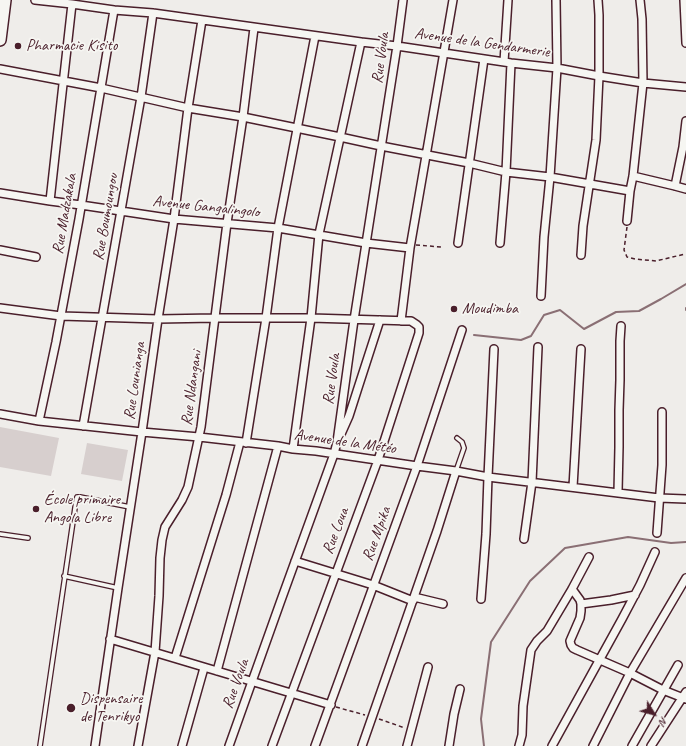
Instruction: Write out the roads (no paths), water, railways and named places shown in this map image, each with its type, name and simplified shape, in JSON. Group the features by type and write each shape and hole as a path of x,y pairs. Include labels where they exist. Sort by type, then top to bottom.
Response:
{"main road":[{"path":"0,39 5,0"}],"street":[{"name":"Avenue de la Gendarmerie","path":"35,0 114,10 153,13 254,28 397,46 508,63 557,68 643,83 686,87"},
{"name":"Rue Voula","path":"229,746 338,442 354,320 403,0"},
{"path":"0,308 61,316 102,318 310,318 401,321 410,246 453,0"},
{"path":"500,243 506,172 508,0"},
{"path":"541,296 557,68 556,0"},
{"path":"581,255 583,226 596,140 599,76 598,0"},
{"path":"627,221 643,83 642,19 640,0"},
{"path":"684,0 686,43"},
{"path":"50,201 72,4"},
{"name":"Rue Madzakala","path":"39,421 77,232 114,10"},
{"name":"Rue Boumoungou","path":"83,426 141,97 153,13"},
{"name":"Rue Lounianga","path":"95,746 202,20"},
{"name":"Rue Ndangani","path":"138,746 155,652 162,540 168,521 182,500 188,487 199,437 244,117 254,28"},
{"path":"175,658 243,442 266,318 278,228 315,36"},
{"path":"293,449 319,234 361,42"},
{"path":"458,243 484,59"},
{"path":"0,69 101,88 188,108 244,117 340,136 506,172 550,177 630,191"},
{"path":"675,186 683,147 686,121"},
{"path":"633,176 686,189"},
{"name":"Avenue Gangalingolo","path":"0,193 174,218 278,228 366,243 410,246"},
{"path":"0,250 36,257"},
{"path":"338,442 351,410 380,320"},
{"name":"Rue Loua","path":"272,746 378,460 419,333 419,327 411,321 401,321"},
{"path":"618,492 618,410 621,326"},
{"name":"Rue Mpika","path":"316,746 417,466 462,330"},
{"path":"524,539 532,482 538,346"},
{"path":"481,599 486,534 494,349"},
{"path":"573,487 581,349"},
{"path":"657,533 662,465 662,412"},
{"name":"Avenue de la Météo","path":"0,414 39,421 278,446 456,471 488,477 659,498 686,499"},
{"path":"217,672 278,446"},
{"path":"362,746 437,532 456,471"},
{"path":"554,745 635,595 655,552"},
{"path":"519,746 522,734 523,706 531,650 537,641 547,631 572,590 589,557"},
{"path":"295,561 413,599 443,604"},
{"path":"593,746 630,673 686,578"},
{"path":"572,590 581,604 581,611 580,618 570,640 571,645 578,650 630,673 663,690 685,696 651,746"},
{"path":"581,604 635,595"},
{"path":"110,639 331,705"},
{"path":"632,746 678,665"},
{"path":"407,746 428,667"},
{"path":"182,746 204,668"},
{"path":"449,746 460,689"}],"lane":[{"path":"456,471 464,448 462,442 457,438"},
{"path":"40,746 64,576 77,498 80,497 130,507"},
{"path":"0,534 28,538"},
{"path":"64,576 118,588"}],"waterway":[{"path":"474,335 521,340 531,336 544,315 560,310 584,329 616,312 639,311 686,284"},
{"path":"484,746 481,719 491,642 530,581 565,548 628,537 671,543 686,542"}],"place":[{"name":"Pharmacie Kisito","path":"18,46"},
{"name":"Moudimba","path":"454,309"},
{"name":"École primaire Angola Libre","path":"36,509"},
{"name":"Dispensaire de Tenrikyo","path":"71,708"}]}
